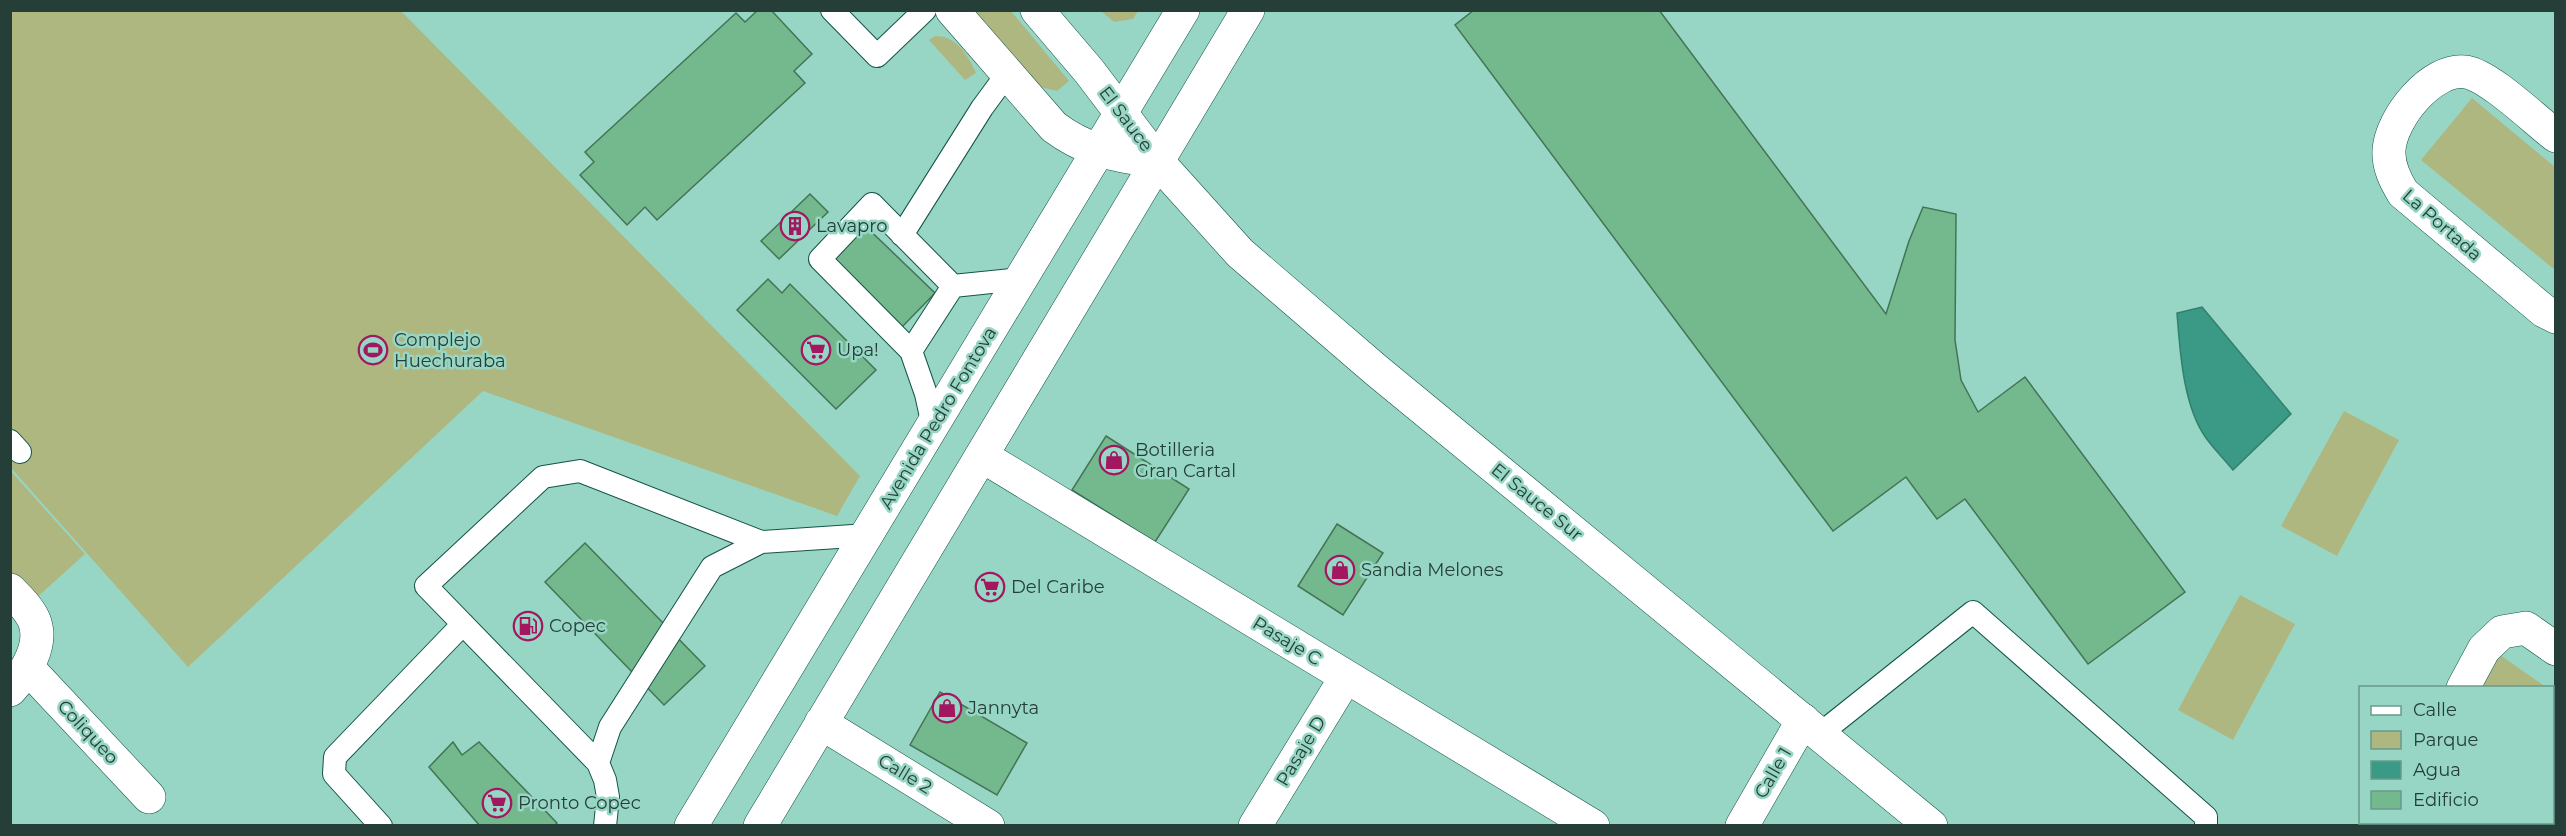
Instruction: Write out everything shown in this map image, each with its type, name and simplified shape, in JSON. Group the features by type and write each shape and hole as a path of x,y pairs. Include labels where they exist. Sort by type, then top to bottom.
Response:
{"street":[{"name":"El Sauce","path":"952,10 1054,127 1070,139 1098,152 1158,162"},
{"name":"El Sauce","path":"1037,10 1122,112 1158,162"},
{"name":"Avenida Pedro Fontova","path":"691,825 1183,10"},
{"path":"760,825 1248,10"},
{"name":"La Portada","path":"2556,136 2478,75 2456,72 2431,81 2422,91 2398,122 2389,151 2395,180 2403,193 2544,312 2556,317"},
{"name":"El Sauce Sur","path":"1158,162 1240,253 1291,299 1931,825"},
{"name":"Pasaje C","path":"982,456 1593,825"},
{"name":"Coliqueo","path":"10,590 35,622 36,648 19,678 149,797"},
{"path":"2464,686 2484,649 2502,632 2526,628 2556,649"},
{"name":"Pasaje D","path":"1255,825 1346,677"},
{"name":"Calle 2","path":"821,723 988,825"},
{"name":"Calle 1","path":"1742,825 1812,727"}],"lane":[{"path":"832,10 877,56 925,10"},
{"path":"902,235 982,108 1007,74"},
{"path":"933,426 926,394 911,351 820,259 872,204 953,286 990,284 1020,279"},
{"path":"911,351 953,286"},
{"path":"605,825 608,797 598,762 426,586 543,477 580,471 761,542"},
{"path":"598,762 610,728 712,567 761,542 868,535"},
{"path":"1812,727 1973,612 2206,817 2206,825"},
{"path":"381,825 334,774 335,757 463,624"}],"green space":[{"name":"Complejo Huechuraba","path":"10,11 401,11 860,476 837,516 483,391 188,667 11,468"},
{"path":"974,11 1011,11 1069,81 1057,91 1040,87"},
{"path":"1101,11 1138,11 1133,19 1114,22"},
{"path":"935,36 950,39 956,43 965,53 976,73 965,80 929,40"},
{"path":"2472,98 2555,167 2555,270 2421,160"},
{"path":"2344,411 2399,440 2337,556 2281,526"},
{"path":"10,470 85,554 34,600 11,574"},
{"path":"2240,595 2295,624 2233,740 2178,710"},
{"path":"2500,655 2545,686 2483,686"},
{"path":"2554,693 2555,694 2556,744 2554,747"},
{"path":"2406,824 2493,824 2491,826 2405,826"}],"water":[{"path":"2202,307 2291,414 2233,470 2198,425 2184,378 2177,313"}],"building":[{"path":"758,10 771,10 812,54 794,71 805,83 657,220 645,207 627,225 580,175 594,162 585,152 736,13 745,22"},
{"path":"1474,10 1659,10 1886,314 1909,241 1923,207 1956,214 1955,340 1961,380 1978,412 2025,377 2185,592 2088,664 1965,499 1937,519 1906,477 1833,531 1455,25"},
{"name":"Lavapro","path":"810,194 828,212 779,259 761,241"},
{"path":"856,217 935,293 902,327 823,251"},
{"path":"768,279 782,293 790,284 876,370 836,409 737,310"},
{"path":"1106,436 1189,489 1155,542 1072,490"},
{"name":"Sandia Melones","path":"1337,524 1383,553 1343,615 1298,586"},
{"path":"585,543 705,666 664,705 545,582"},
{"path":"940,692 1027,743 997,795 910,745"},
{"path":"453,742 462,755 479,742 557,823 554,826 480,826 429,767"}],"place":[{"name":"Lavapro","path":"795,226"},
{"name":"Complejo Huechuraba","path":"373,350"},
{"name":"Upa!","path":"816,350"},
{"name":"Botilleria Gran Cartal","path":"1114,460"},
{"name":"Sandia Melones","path":"1340,570"},
{"name":"Del Caribe","path":"990,587"},
{"name":"Copec","path":"528,626"},
{"name":"Jannyta","path":"947,708"},
{"name":"Pronto Copec","path":"497,803"}]}
